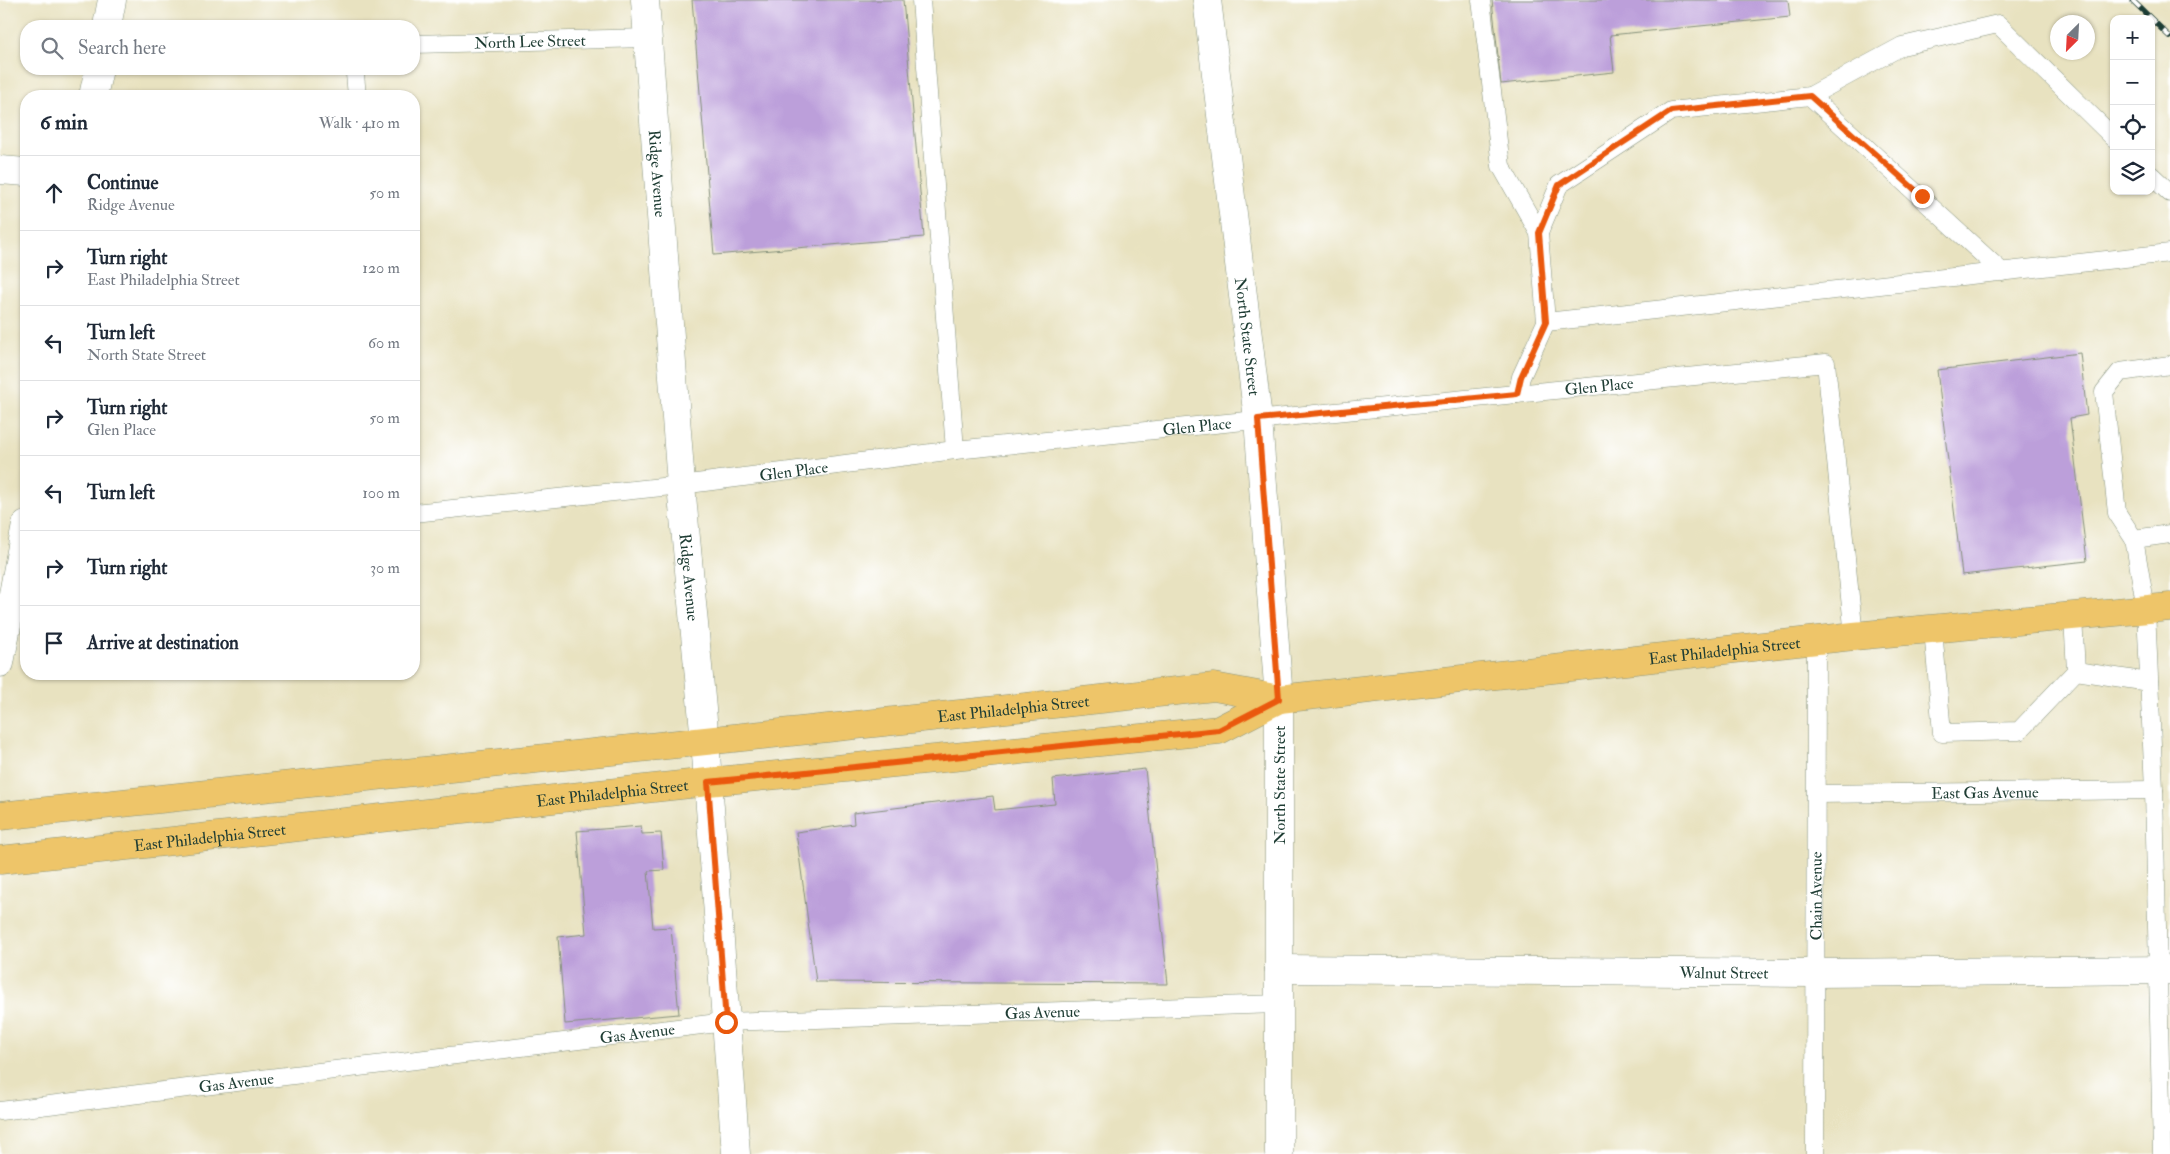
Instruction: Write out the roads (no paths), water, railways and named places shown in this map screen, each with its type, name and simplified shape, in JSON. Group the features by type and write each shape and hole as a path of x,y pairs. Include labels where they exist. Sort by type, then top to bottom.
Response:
{"main road":[{"name":"East Philadelphia Street","path":"0,816 1214,687 1279,699 1854,636 2158,608"},
{"name":"East Philadelphia Street","path":"0,860 708,782 1219,730 1279,699"}],"street":[{"path":"108,20 112,0"},
{"name":"Ridge Avenue","path":"645,0 681,485 705,741 736,1154"},
{"name":"North State Street","path":"1207,0 1258,419 1279,699 1279,1154"},
{"path":"94,90 97,75"},
{"path":"0,170 20,172"},
{"path":"0,663 5,622 20,569"},
{"name":"Walnut Street","path":"1279,969 1815,973 2164,970"}],"lane":[{"path":"921,0 955,450"},
{"path":"1481,0 1502,166 1539,233 1546,322 1521,377 1517,394"},
{"path":"1539,233 1559,185 1671,111 1810,96 1902,46 1998,24 2110,134"},
{"name":"North Lee Street","path":"420,44 647,38"},
{"path":"355,75 356,90"},
{"path":"1810,96 1922,196 2002,272"},
{"path":"2155,179 2170,193"},
{"path":"1546,322 2170,253"},
{"name":"Glen Place","path":"420,512 681,485 955,450 1826,363 1854,636"},
{"path":"2162,1154 2164,970 2149,682 2158,608 2134,539 2117,513 2104,392 2120,372 2170,365"},
{"path":"2134,539 2170,534"},
{"path":"1933,629 1942,733 2019,732 2076,670 2073,617"},
{"name":"Chain Avenue","path":"1815,1154 1816,640"},
{"path":"2076,670 2149,682"},
{"name":"East Gas Avenue","path":"1816,794 2154,790"},
{"name":"Gas Avenue","path":"0,1111 726,1022 1279,1004"}],"railway":[{"path":"2132,0 2170,37"}]}
